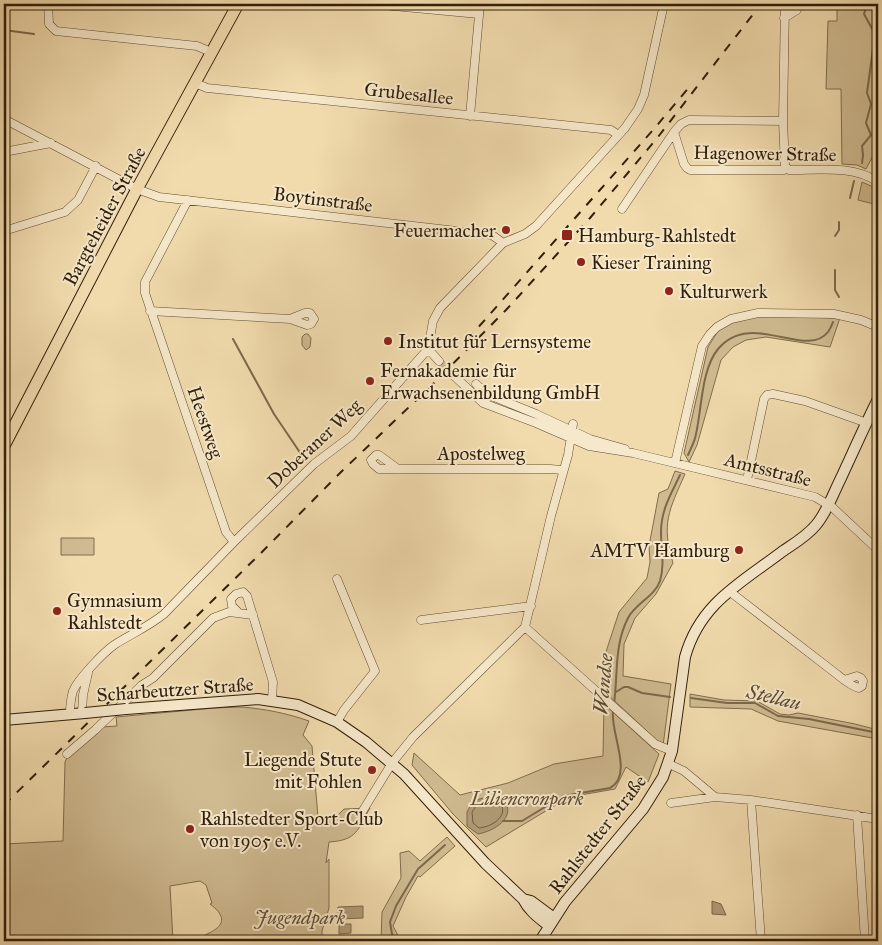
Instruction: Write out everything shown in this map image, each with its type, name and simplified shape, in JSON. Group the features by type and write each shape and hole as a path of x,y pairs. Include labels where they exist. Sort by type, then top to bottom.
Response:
{"main road":[{"name":"Bargteheider Straße","path":"4,446 137,189 238,4"},
{"name":"Rahlstedter Straße","path":"540,941 580,883 648,803 663,777 672,751 684,666 690,643 706,613 729,591 807,534 818,522 878,400"},
{"name":"Scharbeutzer Straße","path":"4,720 246,698 298,705 337,722 360,737 392,763 485,863 523,899 527,906 552,922"}],"street":[{"path":"48,4 48,20 51,28 63,32 196,46 211,52"},
{"path":"372,4 479,14"},
{"path":"470,116 480,4"},
{"path":"439,361 428,349 432,324 438,311 503,244 525,234 536,226 618,135 638,109 644,95 664,4"},
{"path":"785,4 783,121 785,166"},
{"path":"784,18 797,10 797,4"},
{"name":"Grubesallee","path":"195,84 206,88 611,130 618,135"},
{"name":"Boytinstraße","path":"4,118 137,189 159,197 492,235 503,244"},
{"path":"622,209 681,124 689,120 783,121"},
{"name":"Hagenower Straße","path":"674,132 687,168 707,170 784,170 785,166 790,170 855,171 868,175 878,182"},
{"path":"4,152 51,143"},
{"path":"4,231 66,212 78,200 96,166"},
{"name":"Heestweg","path":"188,200 145,282 145,293 226,532 234,542"},
{"path":"150,312 290,319"},
{"path":"675,463 702,346 717,327 731,319 758,313 834,314 861,320 878,327"},
{"name":"Doberaner Weg","path":"70,714 74,691 80,680 102,656 114,645 151,624 164,614 314,464 351,436 428,349"},
{"name":"Amtsstraße","path":"450,372 479,400 509,413 531,415 590,439 620,447 633,453 813,496 828,504 878,550"},
{"path":"476,384 487,394 531,415"},
{"path":"747,480 764,399 767,395 772,394 805,401 867,423"},
{"path":"362,812 392,763 427,722 525,627 572,431"},
{"name":"Apostelweg","path":"398,469 564,470"},
{"path":"337,579 375,671 344,710 337,722"},
{"path":"729,591 844,680"},
{"path":"238,612 232,606 231,599 236,594 243,592 247,596 273,682 272,700"},
{"path":"421,620 531,606"},
{"path":"67,754 142,685 153,678 213,618 222,614 238,612 253,616"},
{"path":"525,627 655,744 672,751"},
{"name":"Doberaner Weg","path":"84,713 83,695 89,671"},
{"path":"669,764 684,771 716,797"},
{"path":"671,803 716,797 751,800 878,819"},
{"path":"751,800 761,941"},
{"path":"857,815 866,941"}],"green space":[{"path":"837,4 874,4 876,150 866,169 857,165 842,164 841,89 826,89 828,21 837,21"},
{"path":"862,182 878,189 878,205 858,200"},
{"path":"760,316 840,318 830,347 766,337 746,340 733,347 721,360 697,445 689,462 684,453 708,347 718,331 732,323"},
{"path":"308,334 311,338 310,347 306,350 302,345 302,337"},
{"path":"675,471 685,474 668,517 669,549 673,563 656,594 635,618 624,644 623,676 671,684 663,746 604,691 603,661 619,612 647,578 650,562 649,546 659,493 668,489"},
{"path":"61,538 94,538 94,555 61,555"},
{"path":"690,694 724,700 757,701 780,714 798,713 855,724 878,730 878,739 778,721 751,709 690,707"},
{"name":"Liliencronpark","path":"604,704 659,754 648,782 626,767 615,789 569,797 486,847 453,814 412,765 414,753 460,795 508,783 554,764 603,756"},
{"name":"Rahlstedter Sport-Club von 1905 e.V.","path":"242,707 276,712 309,721 303,735 312,746 318,817 336,817 344,809 370,808 356,832 346,839 329,842 326,863 329,859 329,908 322,931 322,941 191,941 212,931 221,923 218,911 210,904 212,903 206,885 200,881 170,886 173,941 4,941 4,844 63,841 65,762 68,755 102,727 117,726 116,717"},
{"name":"Jugendpark","path":"447,837 455,846 420,877 418,876 393,926 401,941 381,941 382,912 401,878 400,853 409,851 420,861"}],"water":[{"path":"483,798 504,799 508,812 506,818 497,827 478,834 467,826 467,812 473,801"},
{"path":"712,901 721,904 726,915 712,914"},
{"path":"363,906 363,918 338,919 338,907"},
{"path":"339,924 351,924 351,933 339,934"}],"waterway":[{"name":"Wandse","path":"862,163 862,146 871,135 866,123 871,104 867,93 875,34 864,14 867,4"},
{"path":"4,30 34,34"},
{"name":"Wandse","path":"850,198 854,181"},
{"name":"Wandse","path":"835,236 839,230 839,222"},
{"name":"Wandse","path":"835,270 835,290 839,297"},
{"name":"Wandse","path":"688,455 694,442 708,367 718,349 731,338 746,333 762,333 806,341 818,339 828,332 833,322"},
{"path":"233,339 274,414 303,457"},
{"name":"Wandse","path":"614,704 620,639 631,613 654,591 660,581 662,568 661,524 667,502 680,475"},
{"name":"Stellau","path":"616,692 624,687 628,687 642,693 670,697"},
{"name":"Stellau","path":"691,698 727,703 755,703 778,716 809,719 878,733"},
{"name":"Wandse","path":"503,821 522,821 563,796 610,788 617,782 621,764 613,711"},
{"name":"Wandse","path":"397,941 392,934 390,922 396,906 418,869 445,845"}],"tunnel":[{"path":"439,361 450,372"}],"railway":[{"path":"4,805 506,310 590,218 658,137 761,4"},
{"path":"467,340 691,85"}],"place":[{"name":"Feuermacher","path":"506,230"},
{"name":"Hamburg-Rahlstedt","path":"567,235"},
{"name":"Kieser Training","path":"581,262"},
{"name":"Kulturwerk","path":"669,291"},
{"name":"Institut für Lernsysteme","path":"388,341"},
{"name":"Fernakademie für Erwachsenenbildung GmbH","path":"370,381"},
{"name":"AMTV Hamburg","path":"739,550"},
{"name":"Gymnasium Rahlstedt","path":"57,611"},
{"name":"Liegende Stute mit Fohlen","path":"372,770"},
{"name":"Rahlstedter Sport-Club von 1905 e.V.","path":"190,829"}]}
